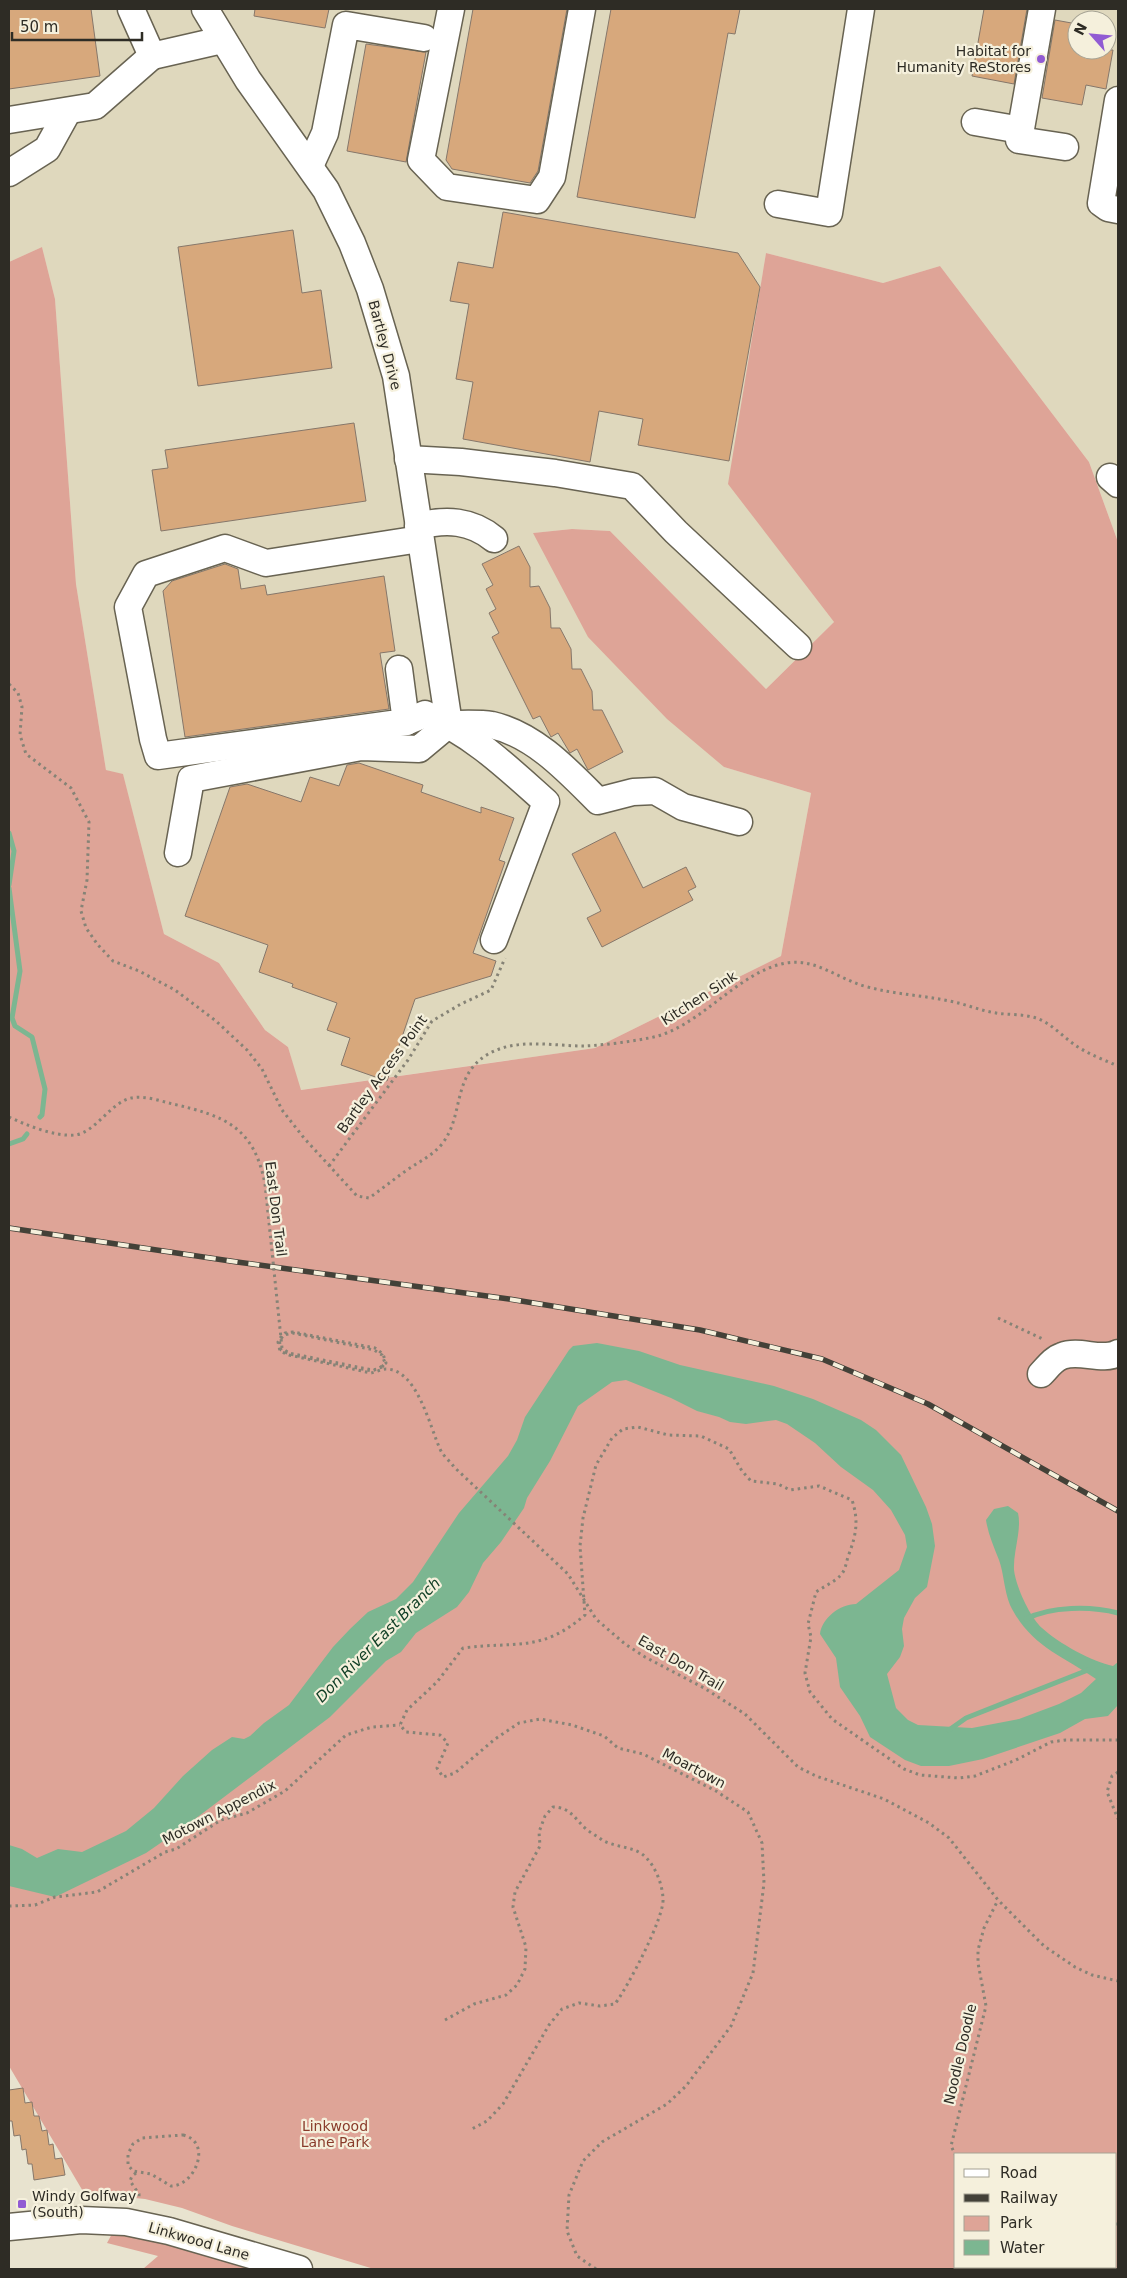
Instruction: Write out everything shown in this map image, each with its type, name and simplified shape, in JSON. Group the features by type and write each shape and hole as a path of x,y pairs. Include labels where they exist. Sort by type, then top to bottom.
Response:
{"street":[{"path":"132,9 152,56"},
{"name":"Bartley Drive","path":"205,9 222,40 248,80 326,190 352,243 373,298 396,376 449,724"},
{"path":"451,9 421,160 447,186 537,200 552,176 582,9"},
{"path":"778,204 829,212 861,9"},
{"path":"1042,9 1019,140 1065,146"},
{"path":"310,166 325,133 346,25 424,38"},
{"path":"9,120 96,106 152,56 222,40"},
{"path":"1118,100 1101,203 1108,208 1118,210"},
{"path":"9,173 47,149 68,111"},
{"path":"975,122 1021,130"},
{"path":"408,460 521,469 632,486 681,537 798,646"},
{"path":"494,539 480,529 455,522 433,522 419,533 266,562 225,548 146,574 128,607 158,756 406,722 425,714 449,724 501,762 546,802 494,940"},
{"path":"399,669 406,722"},
{"path":"178,853 191,779 361,747 419,749 449,724 490,725 522,735 558,763 598,802 633,792 654,791 683,807 739,822"},
{"path":"1040,1374 1057,1358 1067,1354 1107,1356 1118,1353"},
{"name":"Linkwood Lane","path":"9,2227 81,2220 126,2222 169,2231 299,2269"}],"path":[{"name":"Kitchen Sink","path":"9,684 18,693 22,707 20,735 26,754 71,788 89,822 88,880 81,911 86,928 113,961 139,971 175,990 216,1021 247,1050 262,1069 282,1110 357,1196 369,1198 410,1168 431,1156 444,1142 457,1109 464,1079 473,1065 488,1054 526,1044 584,1046 652,1038 671,1032 764,970 786,962 816,964 860,985 894,994 953,1002 994,1013 1035,1018 1054,1028 1075,1045 1118,1066"},
{"name":"Bartley Access Point","path":"329,1166 408,1060 432,1021 461,1004 491,990 506,956 494,940"},
{"name":"East Don Trail","path":"9,1117 50,1132 76,1135 101,1120 116,1104 131,1098 145,1098 214,1114 226,1122 252,1144 258,1156 265,1184 278,1322 279,1331 280,1340 282,1348 289,1353 372,1370 378,1369 380,1366 386,1362 383,1354 375,1348 293,1332 285,1333 279,1339 280,1344 281,1350 289,1354 372,1371 380,1370 384,1364 382,1355 374,1350 292,1333 284,1335 278,1342 280,1351 289,1356 371,1373 384,1368 396,1372 408,1381 417,1391 441,1451 454,1467 568,1574 596,1619 625,1644 645,1657 704,1688 744,1714 798,1767 816,1776 884,1799 929,1823 954,1844 998,1900 1044,1946 1059,1958 1092,1975 1118,1982"},
{"path":"998,1318 1036,1334 1067,1354"},
{"path":"400,1725 407,1710 438,1682 463,1648 522,1646 559,1634 585,1615 580,1546 583,1518 596,1465 608,1442 623,1429 638,1427 668,1434 701,1436 729,1449 742,1471 751,1481 778,1484 790,1490 819,1486 852,1500 856,1511 857,1529 854,1544 846,1566 839,1577 816,1592 808,1624 811,1637 805,1673 810,1692 832,1719 860,1741 904,1769 920,1775 958,1778 975,1776 1016,1760 1051,1742 1066,1740 1118,1740"},
{"name":"Moartown","path":"400,1725 406,1732 440,1735 448,1743 436,1768 443,1777 455,1773 495,1739 519,1723 540,1719 572,1725 604,1736 618,1748 643,1754 716,1791 748,1812 762,1843 764,1883 753,1973 731,2026 686,2086 667,2104 602,2142 583,2161 568,2195 567,2231 577,2256 596,2269"},
{"name":"Motown Appendix","path":"9,1906 35,1905 55,1897 97,1892 165,1852 176,1849 221,1820 247,1813 285,1791 346,1735 372,1727 400,1725"},
{"path":"1118,1772 1112,1776 1107,1792 1118,1819"},
{"path":"445,2020 474,2004 506,1995 517,1984 525,1969 526,1947 513,1907 515,1892 540,1846 539,1832 545,1816 553,1807 562,1807 573,1815 587,1830 606,1842 642,1854 656,1871 664,1899 656,1926 627,1988 615,2004 600,2006 579,2003 562,2009 549,2025 503,2104 487,2121 470,2130"},
{"name":"Noodle Doodle","path":"954,2153 951,2146 986,2006 978,1963 978,1950 984,1928 998,1900"},
{"path":"136,2173 131,2169 128,2160 132,2146 140,2139 183,2135 191,2138 198,2146 199,2156 196,2165 187,2179 178,2186 166,2185 151,2174 136,2173 132,2176 130,2182 139,2194 139,2199"}],"shaded area":[{"path":"9,9 1118,9 1118,542 1089,462 940,266 883,283 766,253 729,484 834,622 766,689 610,531 572,529 533,533 724,767 811,793 781,956 595,1048 300,1090 288,1047 265,1030 219,963 164,934 123,775 106,770 76,584 55,299 42,247 9,262"}],"green space":[{"name":"Linkwood Lane Park","path":"42,247 55,299 76,584 106,770 123,774 164,934 219,963 265,1030 288,1047 301,1090 595,1048 781,956 811,793 724,767 667,719 588,637 533,533 572,529 610,531 766,689 834,622 728,484 766,253 883,283 940,266 1089,462 1118,542 1118,2269 374,2269 232,2226 182,2208 145,2199 84,2193 9,2066 9,262"},
{"path":"113,2232 141,2235 264,2269 143,2269 158,2256 107,2243"}],"water":[{"name":"Don River East Branch","path":"597,1343 639,1351 680,1365 774,1386 813,1399 861,1420 876,1430 901,1455 926,1507 932,1524 935,1546 927,1587 915,1598 904,1618 902,1629 904,1646 900,1657 887,1674 896,1708 908,1720 918,1725 972,1728 1019,1719 1059,1704 1081,1693 1096,1679 1037,1640 1018,1619 1010,1605 1001,1565 986,1520 994,1509 1008,1506 1018,1513 1019,1526 1014,1570 1028,1609 1042,1628 1066,1646 1105,1664 1113,1666 1118,1662 1118,1705 1108,1716 1085,1719 1060,1733 983,1759 949,1766 921,1766 905,1760 870,1737 860,1716 840,1687 836,1658 820,1634 821,1628 828,1617 844,1606 856,1604 899,1570 907,1547 905,1535 891,1510 873,1490 841,1467 815,1443 787,1424 776,1420 746,1424 730,1422 697,1411 671,1398 626,1380 612,1382 578,1406 550,1461 527,1498 524,1508 501,1542 483,1563 469,1592 457,1607 416,1633 401,1652 386,1661 330,1717 191,1822 146,1853 55,1897 9,1886 9,1845 22,1849 37,1858 58,1849 82,1852 126,1831 154,1808 183,1776 212,1750 232,1737 244,1739 250,1736 289,1705 333,1647 350,1629 368,1612 396,1599 413,1582 459,1513 508,1456 517,1440 525,1417 569,1350 573,1346"}],"building":[{"path":"9,9 91,9 100,76 9,89"},
{"path":"255,9 329,9 325,28 254,16"},
{"path":"473,9 567,9 538,171 530,183 452,169 446,160"},
{"path":"611,9 740,9 735,34 728,33 695,218 577,197"},
{"path":"984,9 1027,9 1014,84 972,76"},
{"path":"1055,20 1067,22 1067,60 1111,60 1106,89 1086,85 1082,105 1042,98"},
{"path":"366,44 426,52 406,162 347,151"},
{"path":"503,212 738,253 760,287 729,461 638,445 643,419 599,411 590,462 463,439 473,382 456,379 469,304 450,301 458,262 493,268"},
{"path":"293,230 302,293 321,290 332,368 198,386 178,247"},
{"path":"354,423 366,501 161,531 152,470 168,468 165,450"},
{"path":"519,546 530,567 530,587 539,586 550,608 551,628 560,628 571,649 572,669 581,669 592,691 593,710 602,710 623,752 588,770 577,749 570,753 558,733 551,737 540,716 533,719 492,637 499,633 489,613 496,609 486,589 493,585 482,564"},
{"path":"225,564 238,569 241,589 265,585 267,595 384,576 395,651 380,653 389,709 185,737 163,591 172,581"},
{"path":"359,763 423,785 421,792 481,813 481,807 514,818 499,860 505,862 473,953 496,961 491,976 415,999 387,1081 341,1065 350,1038 327,1030 337,1003 292,987 293,984 259,972 268,945 185,916 230,787 247,784 301,802 310,777 339,786 347,765"},
{"path":"615,832 643,888 686,867 696,887 688,891 693,900 602,947 587,918 601,911 572,854"},
{"path":"23,2088 25,2103 32,2102 34,2116 39,2116 42,2131 47,2130 49,2145 53,2144 55,2159 62,2158 65,2175 34,2180 32,2164 28,2164 26,2149 22,2150 20,2135 14,2136 12,2121 9,2121 9,2090"}],"waterway":[{"path":"9,833 14,851 9,885"},
{"path":"9,888 20,971 12,1018 15,1026 32,1037 45,1089 42,1115 40,1117"},
{"path":"9,1144 23,1139 27,1134"},
{"path":"1026,1619 1047,1612 1071,1608 1096,1609 1118,1613"},
{"path":"949,1730 966,1718 1088,1670"}],"railway":[{"path":"9,1228 237,1262 509,1299 700,1330 822,1359 928,1404 1118,1511"}],"place":[{"name":"Habitat for Humanity ReStores","path":"1041,59"},
{"name":"Windy Golfway (South)","path":"22,2204"}]}
